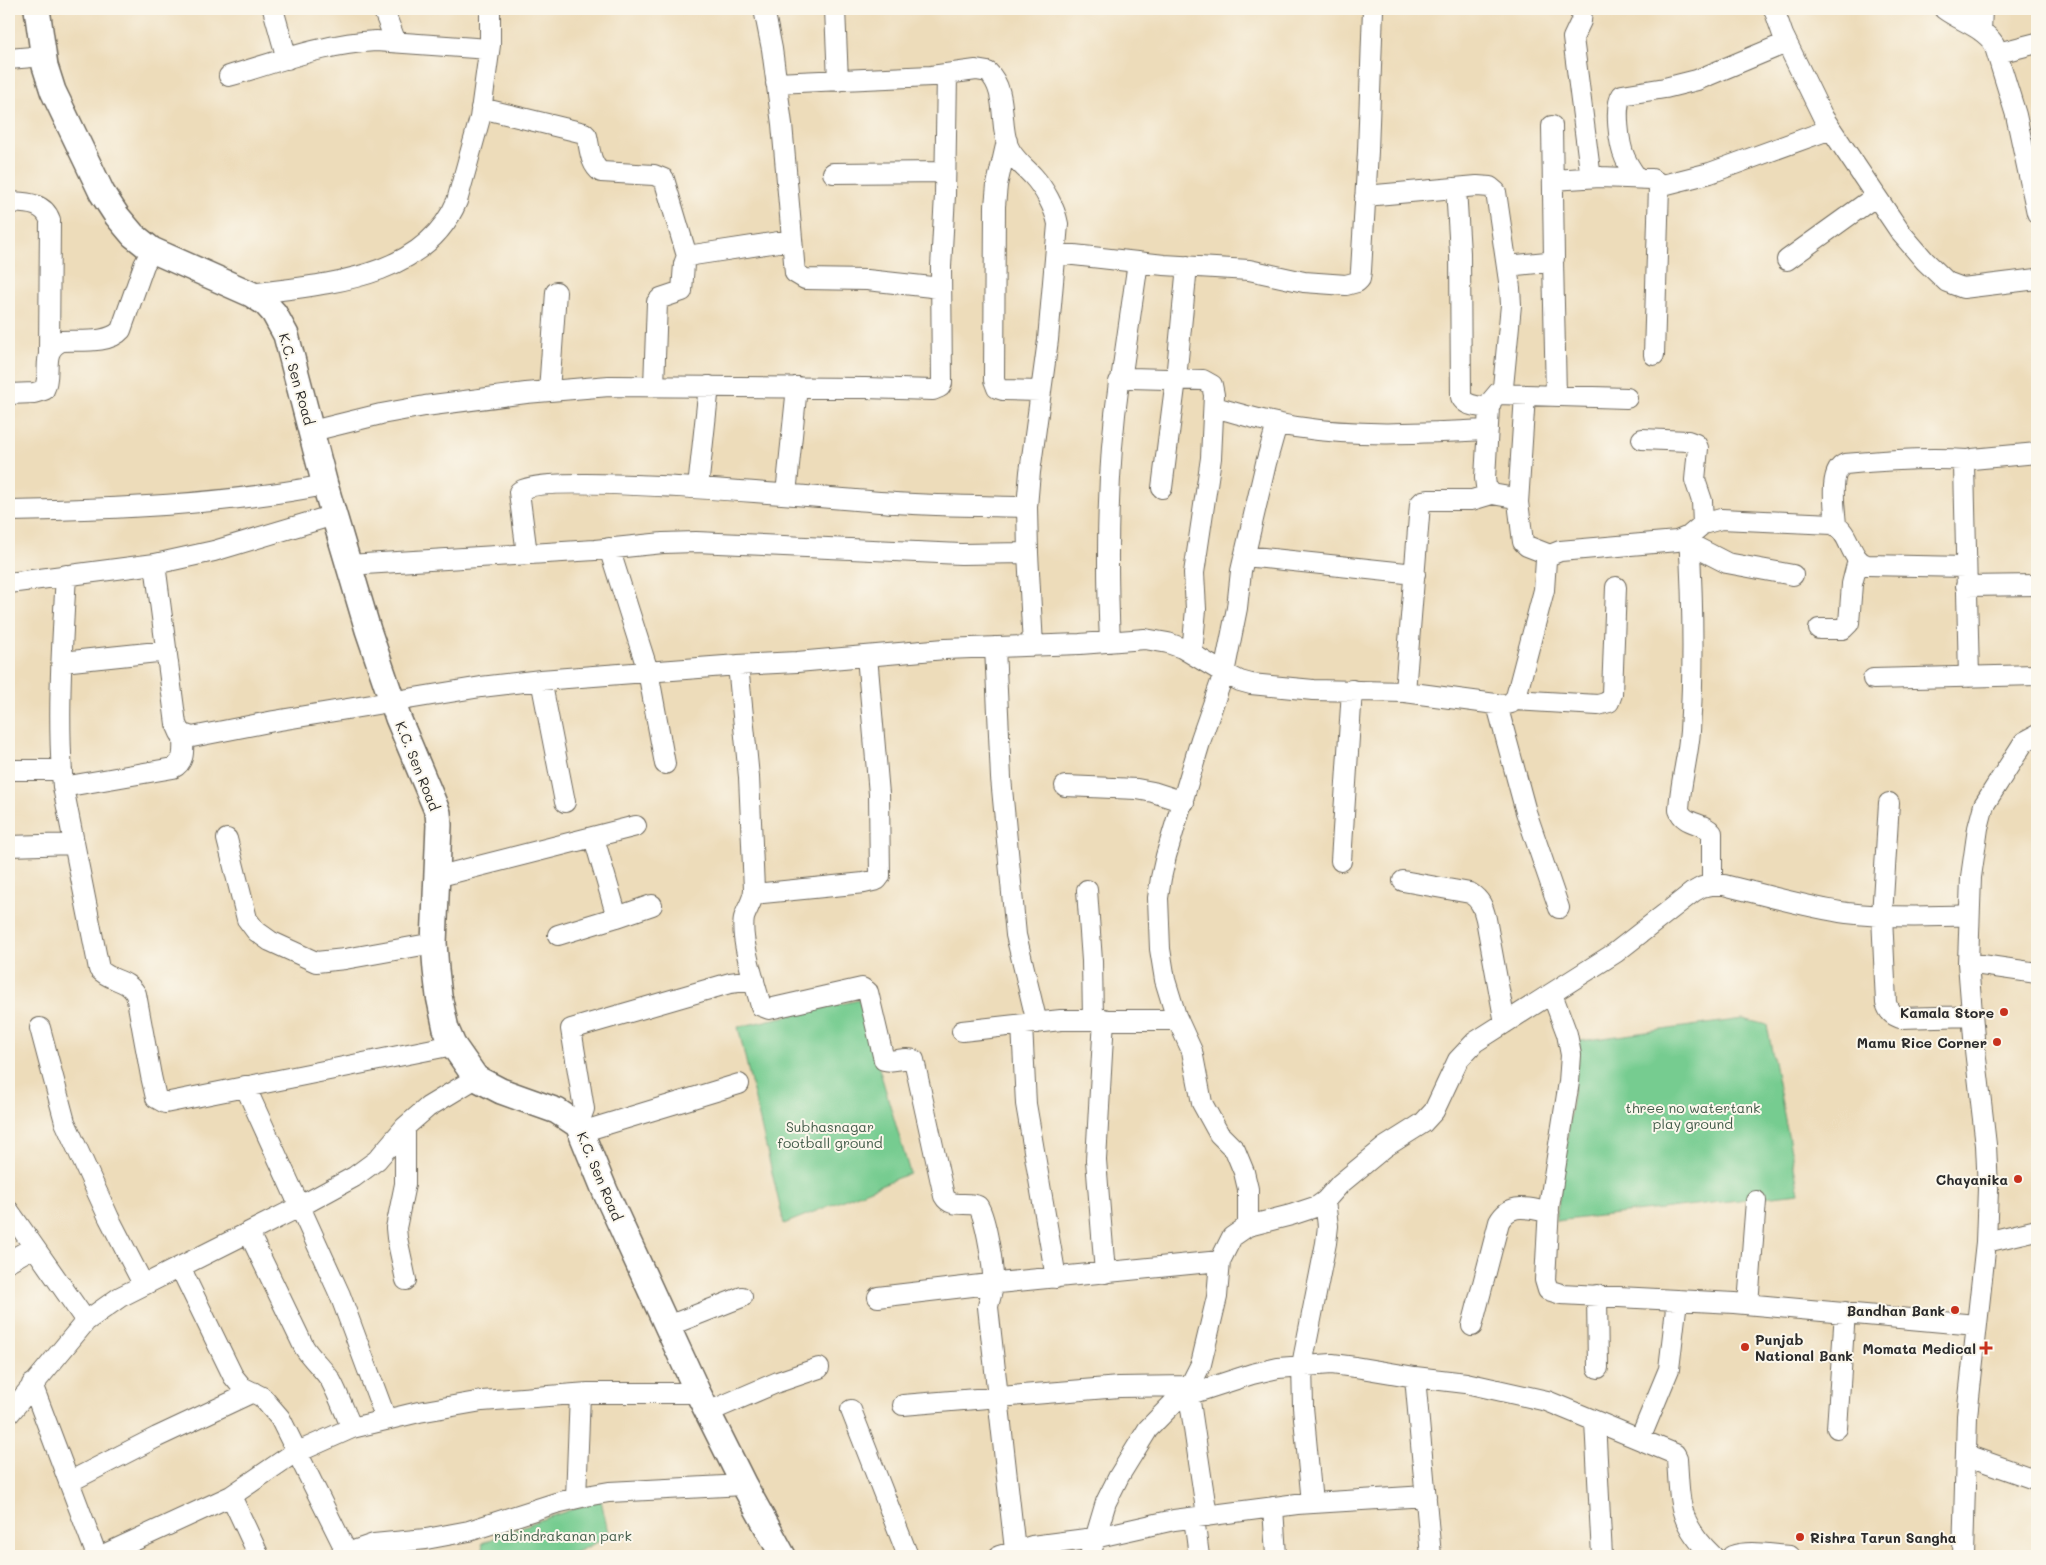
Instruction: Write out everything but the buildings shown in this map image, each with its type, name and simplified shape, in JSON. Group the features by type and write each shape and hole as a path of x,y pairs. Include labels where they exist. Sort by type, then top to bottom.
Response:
{"street":[{"name":"K.C. Sen Road","path":"37,9 44,56 57,99 102,194 117,216 152,250 251,294 274,313 283,330 348,565 392,702 438,814 434,943 439,996 446,1029 453,1045 476,1078 501,1091 557,1110 579,1128 605,1191 703,1402 744,1485 784,1556"},
{"path":"274,9 287,59"},
{"path":"383,9 396,42"},
{"path":"251,294 354,277 383,268 410,255 432,238 453,211 457,201 482,108 489,49 490,9"},
{"path":"764,9 776,83 794,270 801,278 897,282 941,288"},
{"path":"835,9 838,81"},
{"path":"1056,253 1138,262 1249,270 1304,282 1352,284 1360,279 1373,9"},
{"path":"1582,9 1581,20 1573,38 1588,164 1594,175 1600,178"},
{"path":"1774,9 1786,43 1823,117 1909,242 1937,273 1951,285 1963,288 2037,279"},
{"path":"1944,9 1991,39 1998,53 2016,116 2037,213"},
{"path":"1981,31 1982,9"},
{"path":"229,76 355,42 396,42 489,49"},
{"path":"1637,178 1627,164 1620,143 1618,105 1622,95 1665,88 1697,80 1786,43"},
{"path":"1998,53 2037,43"},
{"path":"9,59 44,56"},
{"path":"776,83 910,78 983,70 991,76 998,86 1007,141 1017,161 1035,178 1056,214 1058,224 1048,340 1040,391 1027,507 1033,646"},
{"path":"312,431 380,414 425,406 549,391 609,386 938,389 942,385 941,288 946,74"},
{"path":"482,108 584,133 587,136 593,162 601,172 654,175 664,179 687,256 684,264 682,291 661,298 657,302 654,386"},
{"path":"1552,126 1556,396"},
{"path":"1659,186 1710,174 1831,129"},
{"path":"1007,141 997,185 995,206 994,380 998,388 1003,390 1040,391"},
{"path":"833,173 945,172"},
{"path":"1553,180 1637,178 1652,179 1657,182 1659,186 1654,355"},
{"path":"1365,196 1486,186 1493,188 1496,192 1511,305 1505,379 1503,386 1493,401 1488,430 1485,478 1486,486 1492,494"},
{"path":"1456,188 1460,253 1461,397 1464,402 1469,405 1525,395 1627,398"},
{"path":"1787,260 1876,196"},
{"path":"9,202 41,207 47,211 50,220 48,381 44,390 34,393 9,394"},
{"path":"687,256 792,240"},
{"path":"48,354 51,348 62,341 108,338 116,335 120,330 144,265 152,250"},
{"path":"1506,266 1553,260"},
{"path":"1110,642 1107,581 1109,488 1119,382 1122,380 1138,262"},
{"path":"1162,488 1176,379 1187,266"},
{"path":"549,391 556,292"},
{"path":"1122,380 1130,378 1203,380 1209,382 1213,388 1214,407 1211,458 1194,573 1196,609 1192,653"},
{"path":"698,488 708,386"},
{"path":"786,494 797,387"},
{"path":"1525,395 1518,504 1524,542 1527,546 1550,555"},
{"path":"1214,407 1277,424 1326,431 1399,434 1488,430"},
{"path":"1248,1226 1248,1189 1244,1172 1234,1150 1218,1134 1209,1118 1200,1094 1192,1051 1178,1020 1165,980 1160,949 1158,898 1166,856 1184,802 1201,740 1224,673 1232,640 1241,571 1277,424"},
{"path":"1642,439 1688,441 1696,444 1698,448 1694,480 1702,501 1694,535 1690,733 1680,810 1684,817 1705,826 1712,833 1712,885"},
{"path":"1836,525 1835,476 1840,466 1918,458 1967,460 2037,453"},
{"path":"1967,460 1964,465 1969,677"},
{"path":"527,554 518,496 518,492 525,488 577,484 698,488 897,504 1027,507"},
{"path":"9,511 191,504 276,495 326,485"},
{"path":"1405,692 1419,507 1421,502 1430,500 1477,499 1492,494 1515,498 1518,504"},
{"path":"9,583 155,564 214,551 334,515"},
{"path":"1559,908 1526,812 1506,702 1544,590 1545,564 1550,555 1560,551 1677,541 1694,535 1711,520 1727,519 1836,525 1845,534 1858,560 1867,565 2037,585"},
{"path":"1694,535 1727,563 1793,575"},
{"path":"348,565 527,554 664,542 961,554 1028,553"},
{"path":"609,548 648,671 665,764"},
{"path":"1245,556 1415,574"},
{"path":"1819,628 1846,628 1849,623 1852,584 1858,560"},
{"path":"155,564 176,724 180,733 192,737 274,721 481,687 541,680 797,662 945,649 1145,639 1168,643 1192,653 1224,673 1251,684 1313,690 1405,692 1506,702 1598,705 1608,702 1612,694 1616,587"},
{"path":"66,575 60,719 62,778 99,969 106,976 130,985 136,994 156,1098 165,1102 453,1045"},
{"path":"995,647 1001,778 1016,935 1030,1024 1026,1104 1056,1278"},
{"path":"62,662 167,651"},
{"path":"754,894 864,883 877,880 880,876 879,794 867,656"},
{"path":"738,665 749,777 754,894 744,918 744,926 745,940 761,1006 769,1009 862,988 868,992 884,1060 889,1062 910,1058 914,1060 944,1196 952,1203 978,1206 984,1216 993,1283 988,1307 998,1397 1007,1553 1092,1547 1174,1520 1312,1503 1426,1496"},
{"path":"1873,679 2037,675"},
{"path":"541,680 565,802"},
{"path":"1341,861 1352,690"},
{"path":"9,770 62,778 173,768 179,765 182,759 183,735"},
{"path":"1963,1556 1967,1416 1986,1242 1988,1189 1986,1145 1968,963 1973,853 1984,805 2024,742 2037,735"},
{"path":"1065,786 1137,789 1184,802"},
{"path":"1888,803 1882,916 1886,1003 1889,1011 1900,1018 1972,1016"},
{"path":"436,877 636,826"},
{"path":"594,838 617,917"},
{"path":"227,839 247,919 256,931 270,941 316,962 345,959 434,943"},
{"path":"9,846 74,844"},
{"path":"1403,881 1463,891 1478,898 1483,905 1505,1023"},
{"path":"1092,1547 1106,1502 1128,1460 1148,1429 1186,1393 1201,1364 1217,1297 1220,1261 1232,1237 1248,1226 1291,1215 1325,1202 1340,1184 1385,1147 1429,1117 1434,1111 1458,1060 1474,1042 1615,953 1693,892 1712,885 1724,885 1822,909 1882,916 1969,915"},
{"path":"1087,890 1098,1019 1096,1160 1105,1273"},
{"path":"558,935 652,905"},
{"path":"1968,963 2037,973"},
{"path":"579,1128 584,1109 571,1029 730,983 754,980"},
{"path":"1552,994 1568,1040 1571,1055 1569,1082 1549,1212 1546,1285 1548,1290 1554,1292 1748,1304 1976,1325"},
{"path":"962,1031 1098,1019 1178,1020"},
{"path":"40,1028 65,1122 109,1218 143,1284"},
{"path":"9,1414 86,1321 120,1297 143,1284 299,1208 367,1168 377,1160 405,1126 428,1107 476,1078"},
{"path":"579,1128 739,1084"},
{"path":"245,1086 340,1295 386,1419"},
{"path":"405,1126 404,1184 396,1228 406,1280"},
{"path":"1748,1304 1756,1201"},
{"path":"1312,1503 1303,1406 1302,1366 1326,1243 1328,1226 1325,1202"},
{"path":"1472,1326 1499,1222 1504,1214 1507,1210 1518,1208 1549,1212"},
{"path":"9,1211 86,1321"},
{"path":"1986,1242 2037,1230"},
{"path":"250,1233 304,1348 311,1359 330,1380 352,1428"},
{"path":"9,1261 34,1247"},
{"path":"878,1296 1220,1261"},
{"path":"180,1267 233,1376 242,1387 262,1397 280,1418 298,1451 343,1555 469,1531 576,1498 609,1492 744,1485"},
{"path":"1598,1295 1598,1368"},
{"path":"668,1326 742,1297"},
{"path":"1640,1439 1669,1369 1677,1300"},
{"path":"1836,1428 1845,1312"},
{"path":"903,1406 1119,1387 1186,1393 1252,1374 1302,1366 1332,1364 1466,1383 1523,1394 1547,1401 1675,1454 1683,1516 1699,1543 1713,1556"},
{"path":"32,1384 99,1556 231,1496 298,1451 352,1428 386,1419 482,1401 580,1394 703,1402 778,1382 819,1368"},
{"path":"1415,1377 1432,1556"},
{"path":"69,1482 157,1437 254,1392"},
{"path":"1186,1393 1200,1517 1199,1556"},
{"path":"576,1498 580,1394"},
{"path":"851,1410 908,1556"},
{"path":"1595,1421 1602,1556"},
{"path":"1966,1455 2037,1480"},
{"path":"231,1496 259,1556"},
{"path":"1273,1507 1276,1556"},
{"path":"1732,1556 1755,1554 1790,1556"}],"green space":[{"name":"Subhasnagar football ground","path":"859,1000 910,1173 784,1224 738,1027"},
{"name":"three no watertank play ground","path":"1743,1019 1767,1025 1799,1193 1556,1221 1580,1041"},
{"name":"rabindrakanan park","path":"601,1500 609,1537 567,1556 485,1556 482,1543 537,1521"}],"place":[{"name":"Kamala Store","path":"2004,1012"},
{"name":"Mamu Rice Corner","path":"1997,1042"},
{"name":"Chayanika","path":"2018,1179"},
{"name":"Bandhan Bank","path":"1955,1310"},
{"name":"Punjab National Bank","path":"1745,1347"},
{"name":"Momata Medical","path":"1986,1348"},
{"name":"Rishra Tarun Sangha","path":"1800,1537"}]}
